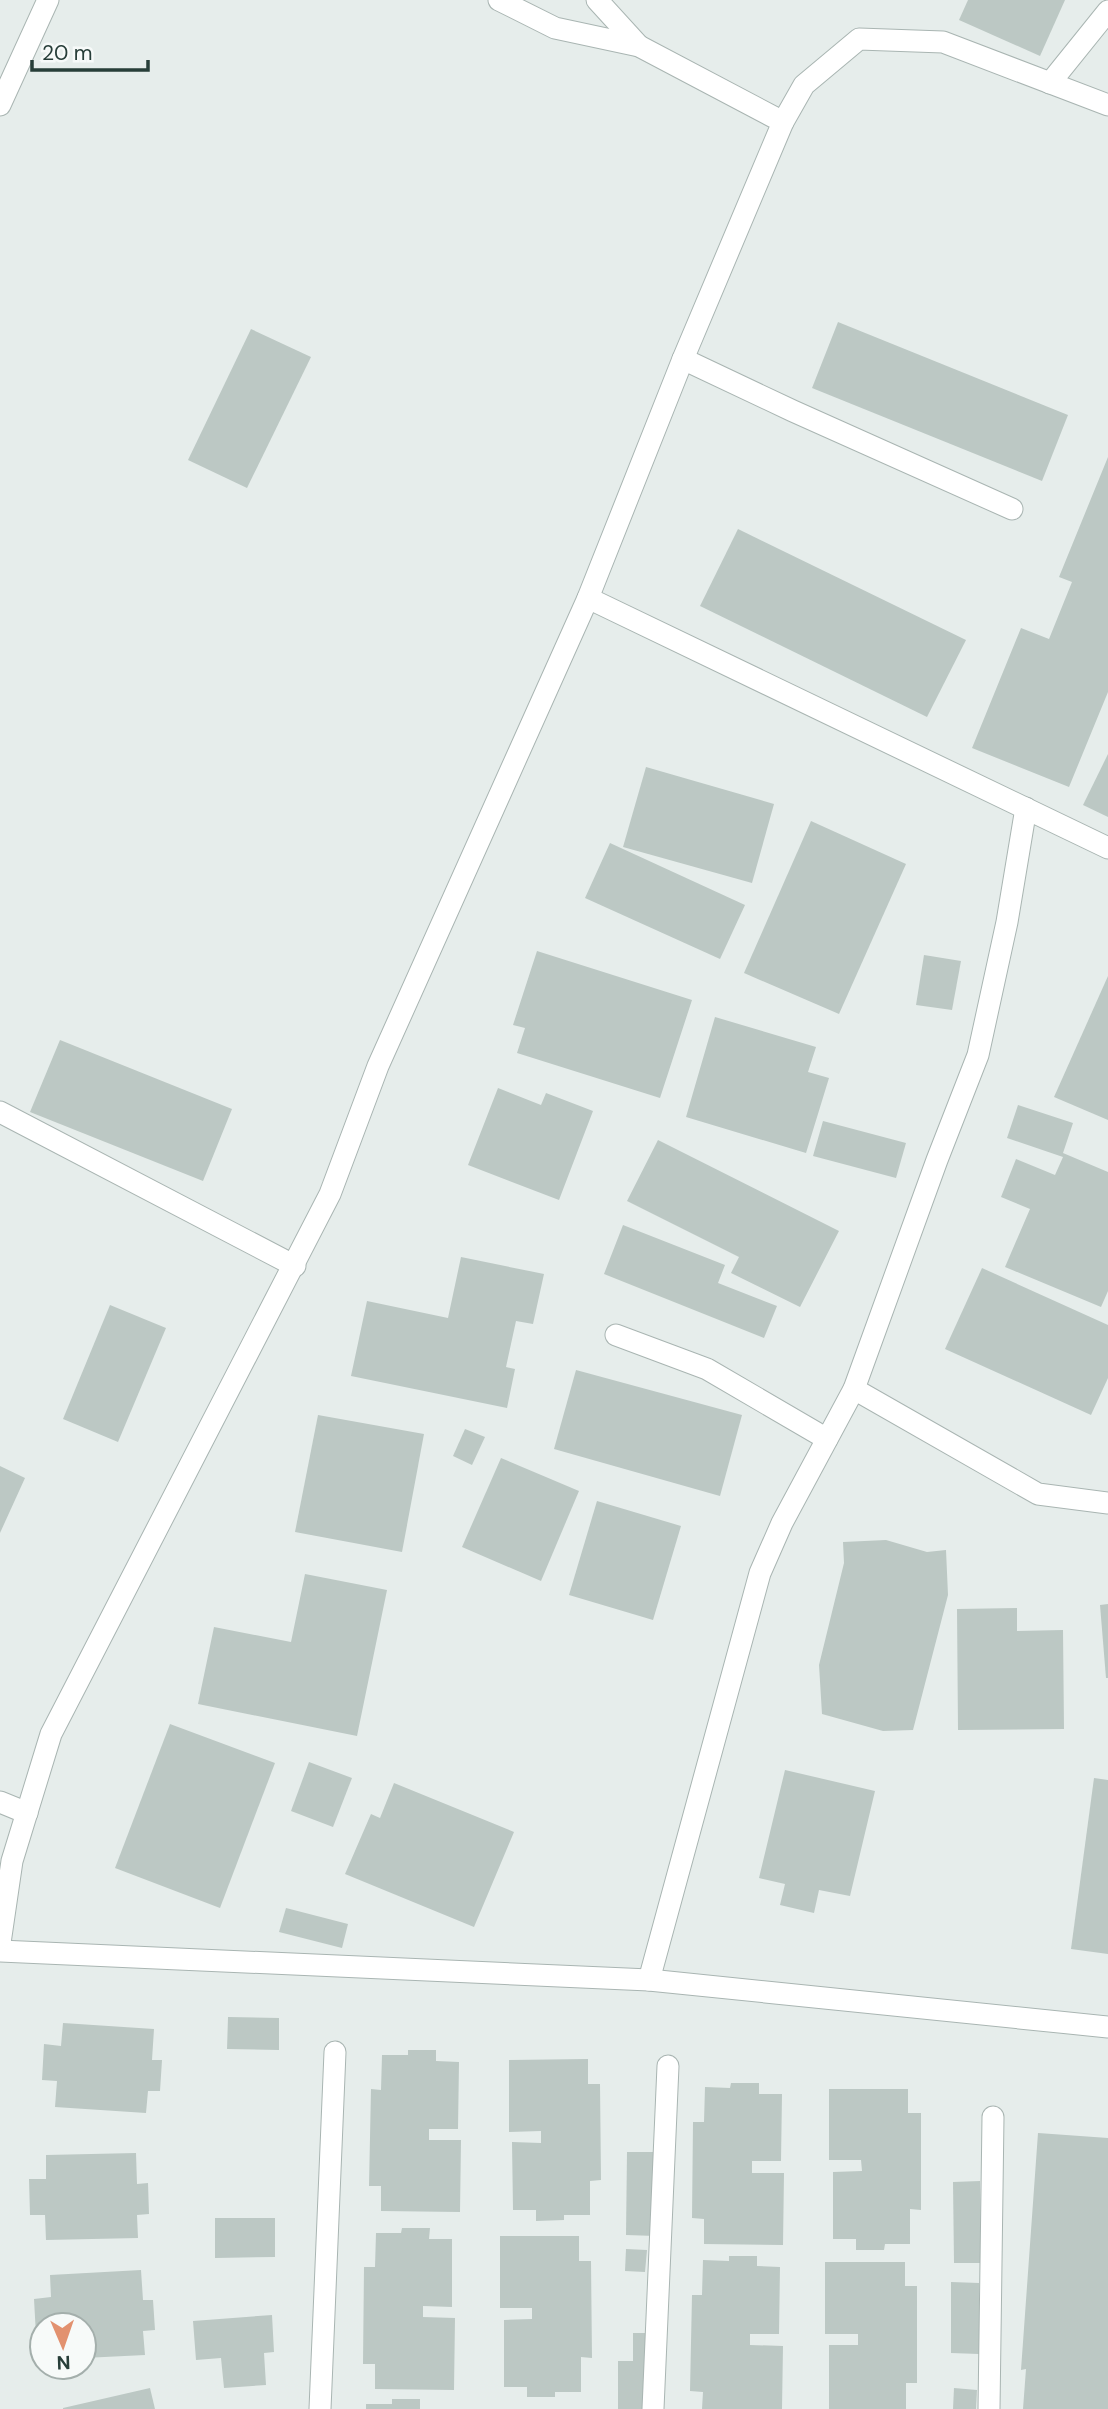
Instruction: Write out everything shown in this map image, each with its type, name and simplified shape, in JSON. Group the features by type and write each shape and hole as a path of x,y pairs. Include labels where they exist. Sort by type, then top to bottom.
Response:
{"street":[{"path":"0,105 48,0"},
{"path":"499,0 555,28 639,46 783,122"},
{"path":"597,0 639,46"},
{"path":"1050,83 1108,11"},
{"path":"0,1943 12,1861 51,1734 330,1194 378,1066 588,598 683,359 783,122 804,85 859,39 943,42 1108,105"},
{"path":"683,359 1012,509"},
{"path":"588,598 1108,848"},
{"path":"649,1980 760,1573 782,1523 854,1390 932,1172 978,1055 1007,922 1026,808"},
{"path":"0,1112 295,1266"},
{"path":"616,1335 707,1369 827,1439"},
{"path":"854,1390 1038,1494 1108,1503"},
{"path":"0,1802 27,1813"},
{"path":"0,1951 649,1980 1108,2027"},
{"path":"320,2409 335,2052"},
{"path":"653,2409 668,2066"},
{"path":"989,2409 993,2117"}],"building":[{"path":"968,0 1065,0 1040,56 959,20"},
{"path":"838,322 1068,415 1042,481 812,388"},
{"path":"251,329 311,357 247,488 188,460"},
{"path":"1108,457 1108,692 1069,787 972,748 1021,628 1049,639 1072,582 1059,577"},
{"path":"738,529 966,640 927,717 700,606"},
{"path":"1108,754 1108,817 1083,805"},
{"path":"646,767 774,804 752,883 623,847"},
{"path":"811,821 906,864 839,1014 744,973"},
{"path":"610,843 745,905 720,959 585,898"},
{"path":"537,951 692,1000 660,1098 517,1053 525,1028 513,1025"},
{"path":"924,955 961,961 952,1010 916,1005"},
{"path":"1108,976 1108,1120 1054,1097"},
{"path":"715,1017 816,1047 808,1072 829,1078 806,1153 686,1117"},
{"path":"60,1040 232,1109 203,1181 30,1112"},
{"path":"498,1088 541,1105 546,1093 593,1111 559,1200 468,1165"},
{"path":"1018,1105 1073,1123 1063,1153 1108,1172 1108,1291 1101,1307 1005,1267 1030,1209 1001,1197 1016,1159 1055,1175 1063,1157 1007,1138"},
{"path":"823,1121 906,1143 896,1178 813,1156"},
{"path":"658,1140 839,1231 800,1307 731,1273 739,1257 627,1201"},
{"path":"623,1225 725,1265 718,1283 777,1306 764,1338 604,1274"},
{"path":"461,1257 544,1274 533,1324 516,1321 506,1367 515,1369 507,1408 351,1376 367,1301 448,1318"},
{"path":"982,1268 1108,1325 1108,1378 1091,1415 945,1349"},
{"path":"110,1305 166,1328 118,1442 63,1419"},
{"path":"576,1370 742,1415 720,1496 554,1449"},
{"path":"318,1415 424,1434 402,1552 295,1532"},
{"path":"465,1429 485,1437 472,1465 453,1456"},
{"path":"501,1458 579,1491 541,1581 462,1547"},
{"path":"0,1466 25,1478 0,1533"},
{"path":"597,1501 681,1526 653,1620 569,1595"},
{"path":"886,1540 927,1552 946,1550 948,1595 913,1730 883,1731 822,1714 819,1665 844,1563 843,1542"},
{"path":"305,1574 387,1590 357,1736 198,1704 214,1627 291,1642"},
{"path":"1108,1604 1108,1678 1106,1678 1100,1605"},
{"path":"1017,1608 1017,1631 1063,1630 1064,1729 958,1730 957,1609"},
{"path":"170,1724 275,1763 220,1908 115,1868"},
{"path":"309,1762 352,1778 333,1827 291,1811"},
{"path":"785,1770 875,1791 850,1896 819,1890 814,1913 780,1905 785,1884 759,1878"},
{"path":"1094,1778 1108,1780 1108,1954 1071,1949"},
{"path":"394,1783 514,1832 474,1927 345,1874 371,1814 380,1818"},
{"path":"286,1908 348,1924 342,1948 279,1932"},
{"path":"228,2017 279,2018 279,2050 227,2049"},
{"path":"63,2023 154,2029 152,2060 162,2060 160,2091 148,2091 146,2113 55,2107 57,2081 42,2080 44,2044 61,2046"},
{"path":"408,2050 436,2050 436,2061 459,2062 458,2129 429,2129 429,2140 461,2140 460,2212 381,2211 381,2186 369,2186 371,2089 381,2090 382,2055 408,2055"},
{"path":"588,2059 588,2084 600,2084 601,2180 590,2181 590,2215 564,2215 564,2220 536,2221 536,2210 513,2210 512,2142 541,2143 541,2131 509,2132 509,2060"},
{"path":"731,2083 759,2083 759,2094 782,2094 781,2161 752,2161 752,2173 784,2173 783,2245 704,2244 704,2219 692,2218 693,2122 704,2122 705,2087 730,2088"},
{"path":"829,2089 908,2089 908,2113 921,2113 921,2210 910,2209 910,2244 885,2244 884,2250 856,2250 856,2239 833,2239 833,2172 862,2171 861,2160 829,2160"},
{"path":"1038,2133 1108,2138 1108,2409 1023,2409 1026,2369 1021,2370"},
{"path":"627,2152 657,2152 656,2236 626,2235"},
{"path":"136,2153 137,2184 148,2183 149,2214 137,2215 138,2238 46,2240 45,2215 30,2215 29,2179 46,2179 46,2155"},
{"path":"980,2181 981,2263 954,2263 953,2182"},
{"path":"215,2218 275,2218 275,2257 215,2258"},
{"path":"402,2228 430,2228 429,2239 452,2239 452,2307 423,2306 423,2317 455,2318 454,2390 375,2389 375,2364 363,2364 364,2267 375,2267 376,2233 401,2233"},
{"path":"500,2236 579,2236 579,2261 591,2261 592,2358 581,2357 581,2392 555,2392 555,2397 527,2397 527,2387 504,2387 504,2320 532,2319 532,2308 500,2308"},
{"path":"626,2249 647,2250 645,2272 625,2271"},
{"path":"729,2256 757,2256 757,2266 780,2267 779,2334 750,2334 750,2345 783,2346 782,2409 702,2409 703,2392 690,2391 692,2295 702,2295 703,2260 729,2261"},
{"path":"825,2262 905,2262 905,2286 917,2286 917,2383 906,2383 906,2409 829,2409 829,2345 858,2345 858,2334 825,2334"},
{"path":"141,2270 143,2300 153,2300 155,2330 143,2331 145,2355 98,2357 98,2311 35,2311 34,2299 51,2297 50,2275"},
{"path":"951,2282 979,2283 979,2354 951,2353"},
{"path":"272,2315 274,2352 264,2353 266,2385 224,2388 221,2358 196,2360 193,2321"},
{"path":"633,2333 648,2333 647,2409 618,2409 618,2361 633,2361"},
{"path":"150,2388 155,2409 63,2409 63,2408"},
{"path":"954,2388 977,2390 976,2409 953,2409"},
{"path":"392,2399 420,2399 420,2409 366,2409 366,2404 392,2404"}]}
